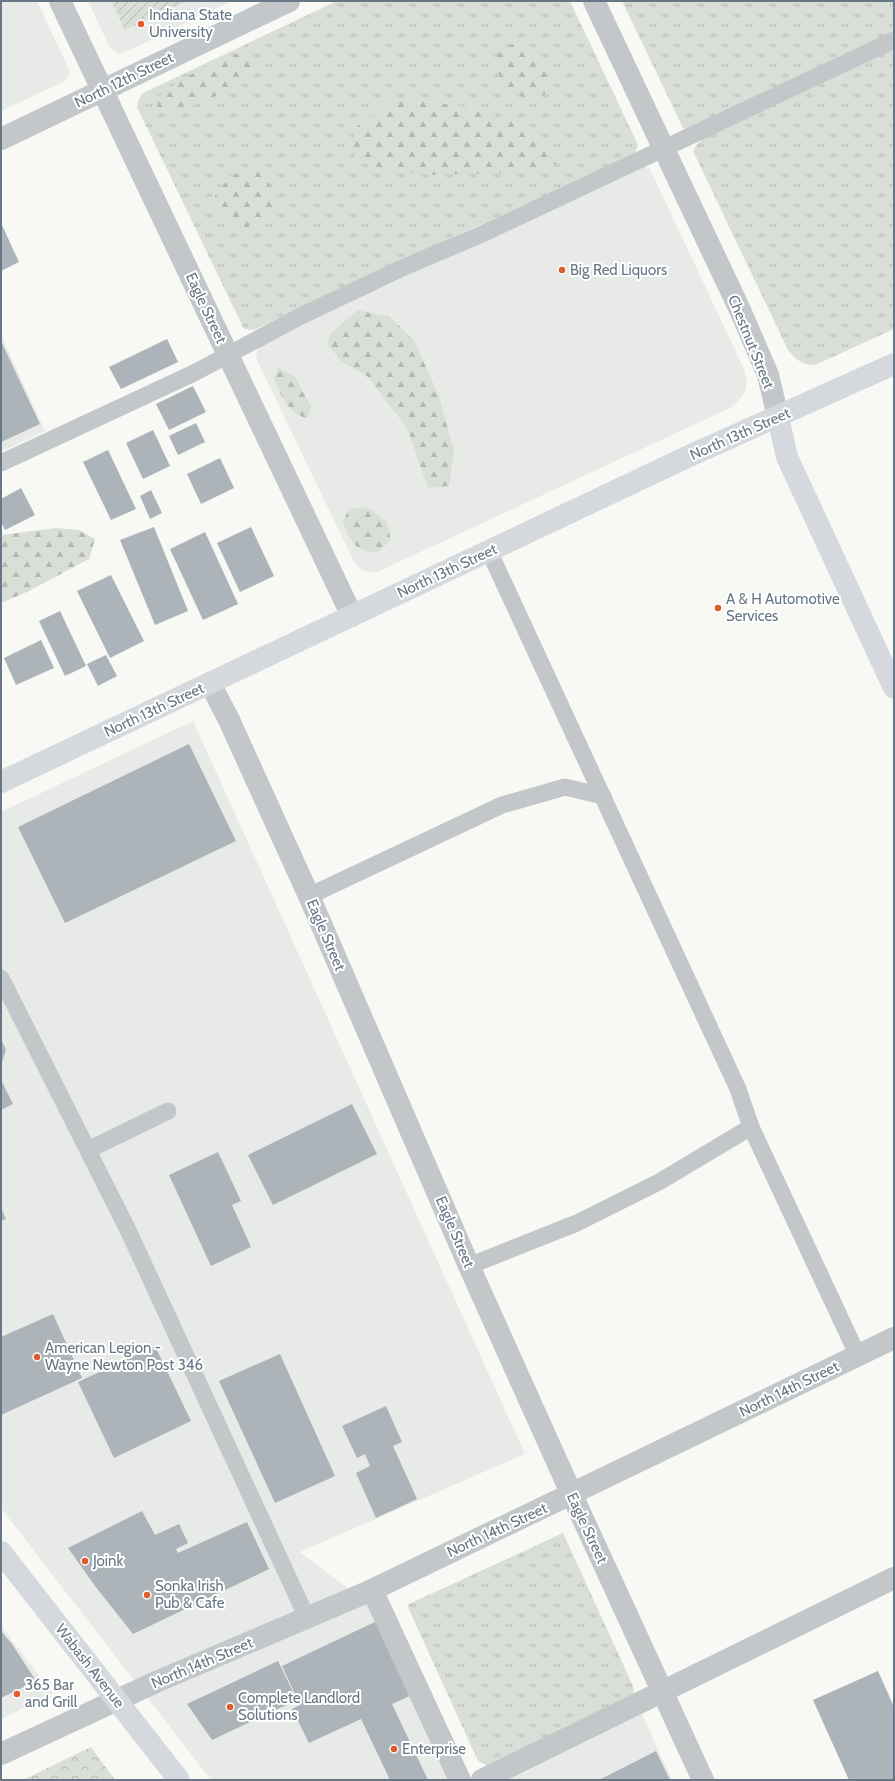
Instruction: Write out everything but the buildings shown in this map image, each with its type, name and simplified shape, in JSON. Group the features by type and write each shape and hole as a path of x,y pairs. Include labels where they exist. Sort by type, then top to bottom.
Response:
{"main road":[{"name":"North 13th Street","path":"1,782 687,457 894,364"},
{"name":"Chestnut Street","path":"778,417 787,456 894,688"},
{"name":"Wabash Avenue","path":"1,1552 179,1780"}],"street":[{"name":"Eagle Street","path":"60,1 352,616"},
{"name":"North 12th Street","path":"1,139 289,1"},
{"name":"Chestnut Street","path":"594,1 746,324 768,375 778,417"},
{"name":"Eagle Street","path":"210,683 309,896 469,1266 703,1780"},
{"name":"North 14th Street","path":"1,1754 117,1700 372,1590 572,1495 894,1338"},
{"path":"482,1780 894,1578"},
{"path":"372,1590 460,1780"}],"lane":[{"path":"1,463 228,355 299,317 402,268 480,235 894,40"},
{"path":"489,551 738,1089 751,1127 858,1356"},
{"path":"309,896 502,805 565,787 603,796"},
{"path":"1,978 128,1230 307,1618"},
{"path":"88,1150 168,1111"},
{"path":"469,1266 584,1220 659,1182 751,1127"}],"shaded area":[{"path":"1,1 37,1 70,72 65,81 1,111"},
{"name":"Indiana State University","path":"88,1 232,1 119,55 110,48"},
{"path":"645,166 650,169 744,369 747,383 745,392 732,407 375,573 364,571 355,564 256,358 258,348 303,321"},
{"path":"1,335 45,431 1,452"},
{"path":"193,721 525,1454 300,1552 377,1611 455,1780 211,1780 1,1508 1,812"},
{"path":"1,1626 53,1694 1,1719"},
{"path":"642,1714 672,1780 506,1780"}],"green space":[{"path":"111,1 187,1 125,30"},
{"path":"337,1 570,1 638,145 635,154 630,158 384,268 254,330 244,329 137,107 139,99 143,93"},
{"path":"622,1 894,1 894,34 689,131 683,128"},
{"path":"519,39 545,61 551,92 530,100 508,90 496,70 497,54"},
{"path":"894,46 894,329 815,365 803,363 794,357 788,350 693,151 697,144 707,136"},
{"path":"238,53 253,58 249,77 217,96 193,105 169,109 157,107 158,97 196,71"},
{"path":"393,98 463,106 516,122 547,141 556,164 504,173 426,175 380,168 354,157 354,129"},
{"path":"261,171 277,197 269,220 244,228 224,221 214,197 232,174"},
{"path":"358,310 390,317 414,340 439,396 454,451 449,486 428,488 407,428 367,376 342,362 327,344 330,334"},
{"path":"278,367 295,377 311,407 307,419 294,412 283,398 274,379"},
{"path":"367,507 387,522 391,540 378,552 365,551 357,547 348,535 343,521 349,509"},
{"path":"56,528 79,530 95,539 89,559 27,592 1,603 1,535"},
{"path":"563,1533 633,1686 634,1696 492,1767 478,1761 407,1605"},
{"path":"91,1747 115,1780 23,1780"}],"place":[{"name":"Indiana State University","path":"141,24"},
{"name":"Big Red Liquors","path":"562,270"},
{"name":"A & H Automotive Services","path":"718,608"},
{"name":"American Legion - Wayne Newton Post 346","path":"37,1357"},
{"name":"Joink","path":"85,1561"},
{"name":"Sonka Irish Pub & Cafe","path":"147,1595"},
{"name":"365 Bar and Grill","path":"17,1694"},
{"name":"Complete Landlord Solutions","path":"230,1707"},
{"name":"Enterprise","path":"394,1749"}]}
